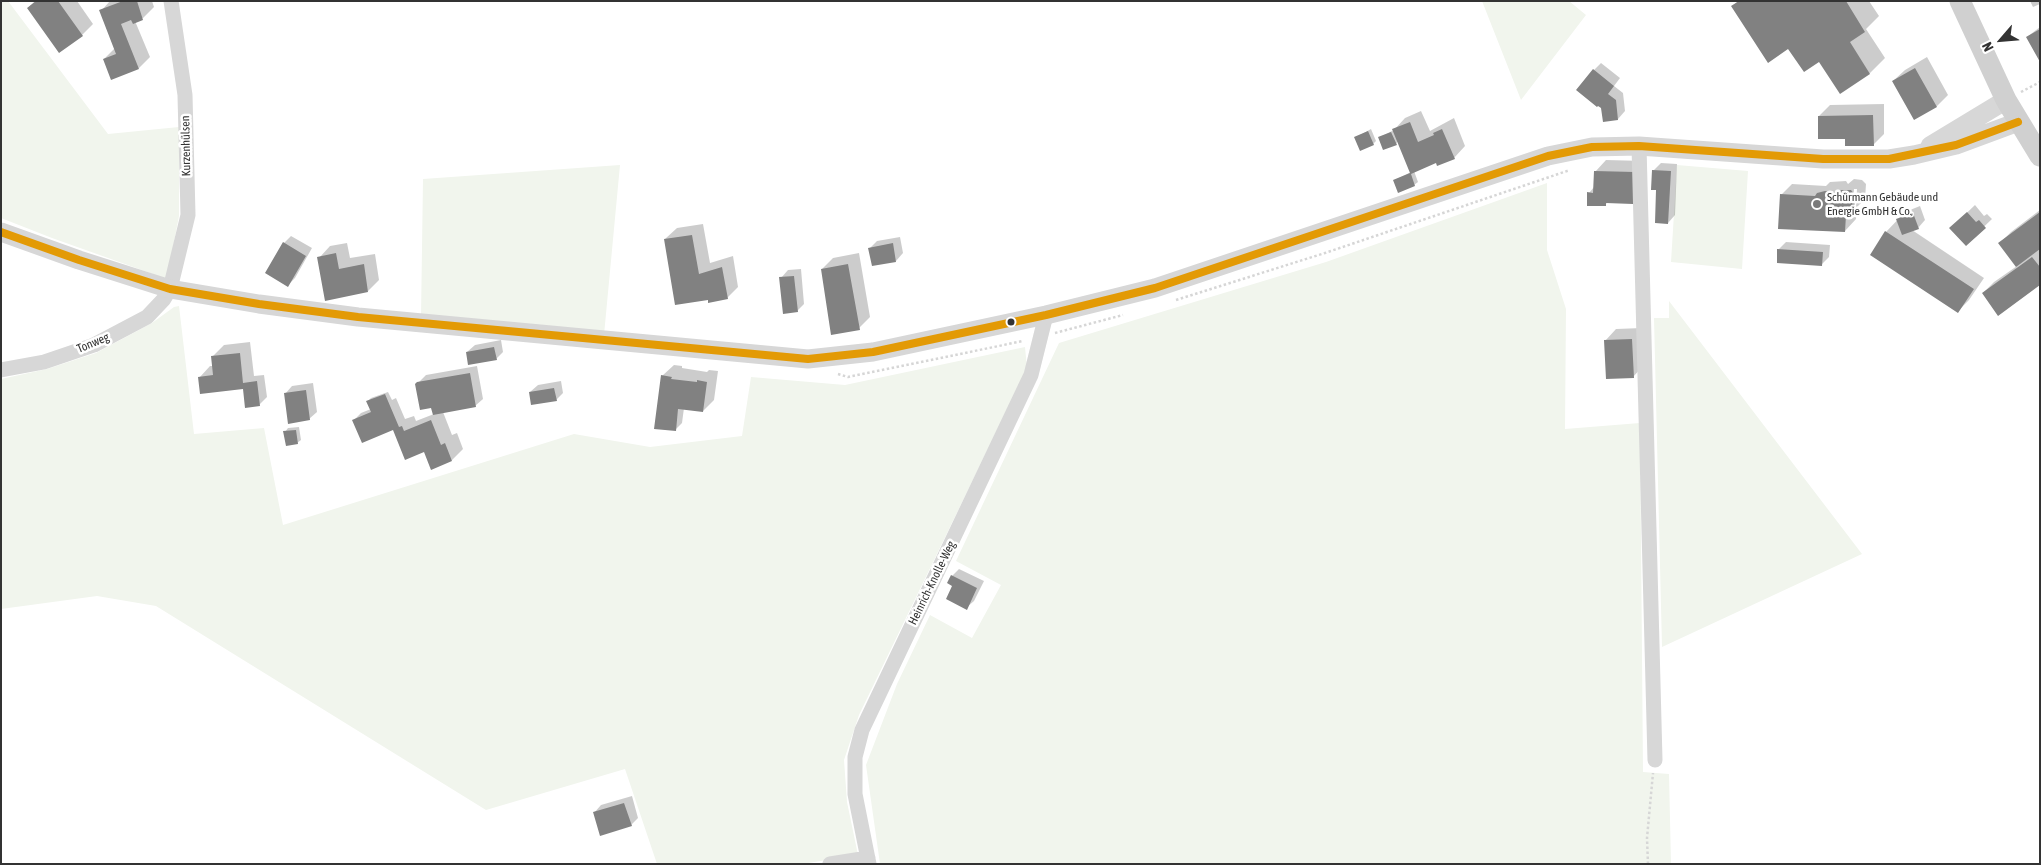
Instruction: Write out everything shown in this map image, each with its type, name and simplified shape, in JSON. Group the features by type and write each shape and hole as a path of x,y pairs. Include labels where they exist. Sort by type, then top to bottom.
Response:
{"main road":[{"path":"1960,1 2006,100 2040,156"}],"street":[{"name":"Kurzenhülsen","path":"170,289 188,215 185,96 171,1"},
{"path":"1914,155 2006,100"},
{"path":"1,232 79,260 170,289 259,304 358,317 808,359 873,352 1046,315 1155,288 1548,156 1592,147 1639,146 1823,159 1889,159 1956,145 2018,122"},
{"path":"1639,146 1655,760"},
{"name":"Tonweg","path":"1,370 44,362 94,345 147,317 164,300 170,289"},
{"name":"Heinrich-Knolle-Weg","path":"830,864 868,861 855,794 855,758 862,730 1031,375 1046,315"}],"path":[{"path":"1172,301 1325,253 1573,169"},
{"path":"835,373 848,377 1041,337 1125,314"},
{"path":"1648,864 1647,838 1655,760"}],"shaded area":[{"path":"1,1 8,1 108,134 179,127 179,216 167,279 1,218"},
{"path":"1482,1 1569,1 1586,15 1521,100"},
{"path":"620,165 604,335 421,317 423,179"},
{"path":"1677,165 1748,171 1742,269 1671,262"},
{"path":"1547,183 1547,250 1566,309 1565,429 1640,423 1643,772 1669,774 1671,864 880,864 866,765 897,684 930,615 972,638 1001,585 956,561 1059,343 1326,262"},
{"path":"1669,301 1862,554 1662,647 1654,318 1669,318"},
{"path":"179,306 194,434 264,428 283,525 574,434 650,447 742,436 751,377 845,385 1025,347 1027,368 859,715 844,760 847,802 858,855 802,864 657,864 625,769 486,810 156,606 97,596 1,609 1,379 47,369 96,353 152,323 174,307"}],"building":[{"path":"36,1 58,1 83,36 59,53 27,8"},
{"path":"123,1 137,1 143,20 133,24 131,20 121,24 139,69 111,80 103,59 116,54 99,10"},
{"path":"1739,1 1846,1 1865,32 1850,42 1870,74 1840,94 1819,62 1804,72 1788,49 1768,63 1731,6"},
{"path":"2040,29 2040,62 2026,37"},
{"path":"1915,68 1937,107 1914,120 1892,81"},
{"path":"1593,69 1614,86 1608,94 1616,100 1618,120 1603,122 1601,108 1597,107 1576,90"},
{"path":"1873,115 1874,146 1845,146 1845,139 1818,139 1818,116"},
{"path":"1410,122 1418,142 1442,129 1455,159 1437,166 1436,163 1411,174 1415,186 1398,193 1393,180 1410,173 1392,129"},
{"path":"1368,131 1374,145 1360,151 1354,137"},
{"path":"1391,132 1397,145 1383,150 1378,137"},
{"path":"1652,170 1671,171 1668,224 1655,223 1656,190 1651,190"},
{"path":"1594,171 1635,172 1633,204 1606,203 1606,206 1587,206 1587,192 1593,193"},
{"name":"Schürmann Gebäude und Energie GmbH & Co.","path":"1841,190 1851,190 1855,195 1854,211 1850,216 1846,215 1845,232 1778,229 1780,194 1815,196 1817,193 1825,191 1836,194"},
{"path":"1967,212 1976,222 1979,220 1986,228 1966,246 1949,228"},
{"path":"2040,212 2040,249 2016,267 1998,243"},
{"path":"1913,213 1919,229 1902,235 1896,219"},
{"path":"1885,231 1974,289 1958,313 1870,255"},
{"path":"692,235 699,274 722,267 728,299 708,303 708,300 675,305 664,239"},
{"path":"283,242 306,256 288,287 265,273"},
{"path":"893,243 896,262 872,266 868,248"},
{"path":"1777,249 1823,252 1822,266 1777,263"},
{"path":"336,253 339,269 364,264 368,292 325,301 317,257"},
{"path":"2032,257 2040,267 2040,285 1998,316 1982,293"},
{"path":"848,264 860,330 831,335 821,269"},
{"path":"794,276 798,312 783,314 779,277"},
{"path":"1632,339 1634,378 1606,379 1604,340"},
{"path":"494,347 497,360 468,365 466,352"},
{"path":"240,353 243,383 257,381 260,406 245,408 243,389 200,394 198,377 213,375 211,356"},
{"path":"470,373 476,407 433,415 431,408 420,410 415,384 417,382"},
{"path":"661,375 672,377 671,379 707,382 703,412 678,409 676,431 654,429"},
{"path":"554,388 557,401 531,405 529,392"},
{"path":"306,390 310,420 288,424 284,393"},
{"path":"385,394 399,427 402,426 404,431 431,420 441,445 445,443 452,461 431,470 424,452 405,460 393,430 362,443 352,420 371,412 366,401"},
{"path":"296,430 298,444 286,446 283,431"},
{"path":"951,575 977,588 967,610 946,599 952,586 947,583"},
{"path":"624,803 632,826 600,836 593,812"}],"transit line":[{"path":"1,232 79,260 170,289 259,304 358,317 808,359 873,352 1046,315 1155,288 1548,156 1592,147 1639,146 1823,159 1889,159 1956,145 2018,122"}],"place":[{"name":"Schürmann Gebäude und Energie GmbH & Co.","path":"1817,204"}]}
